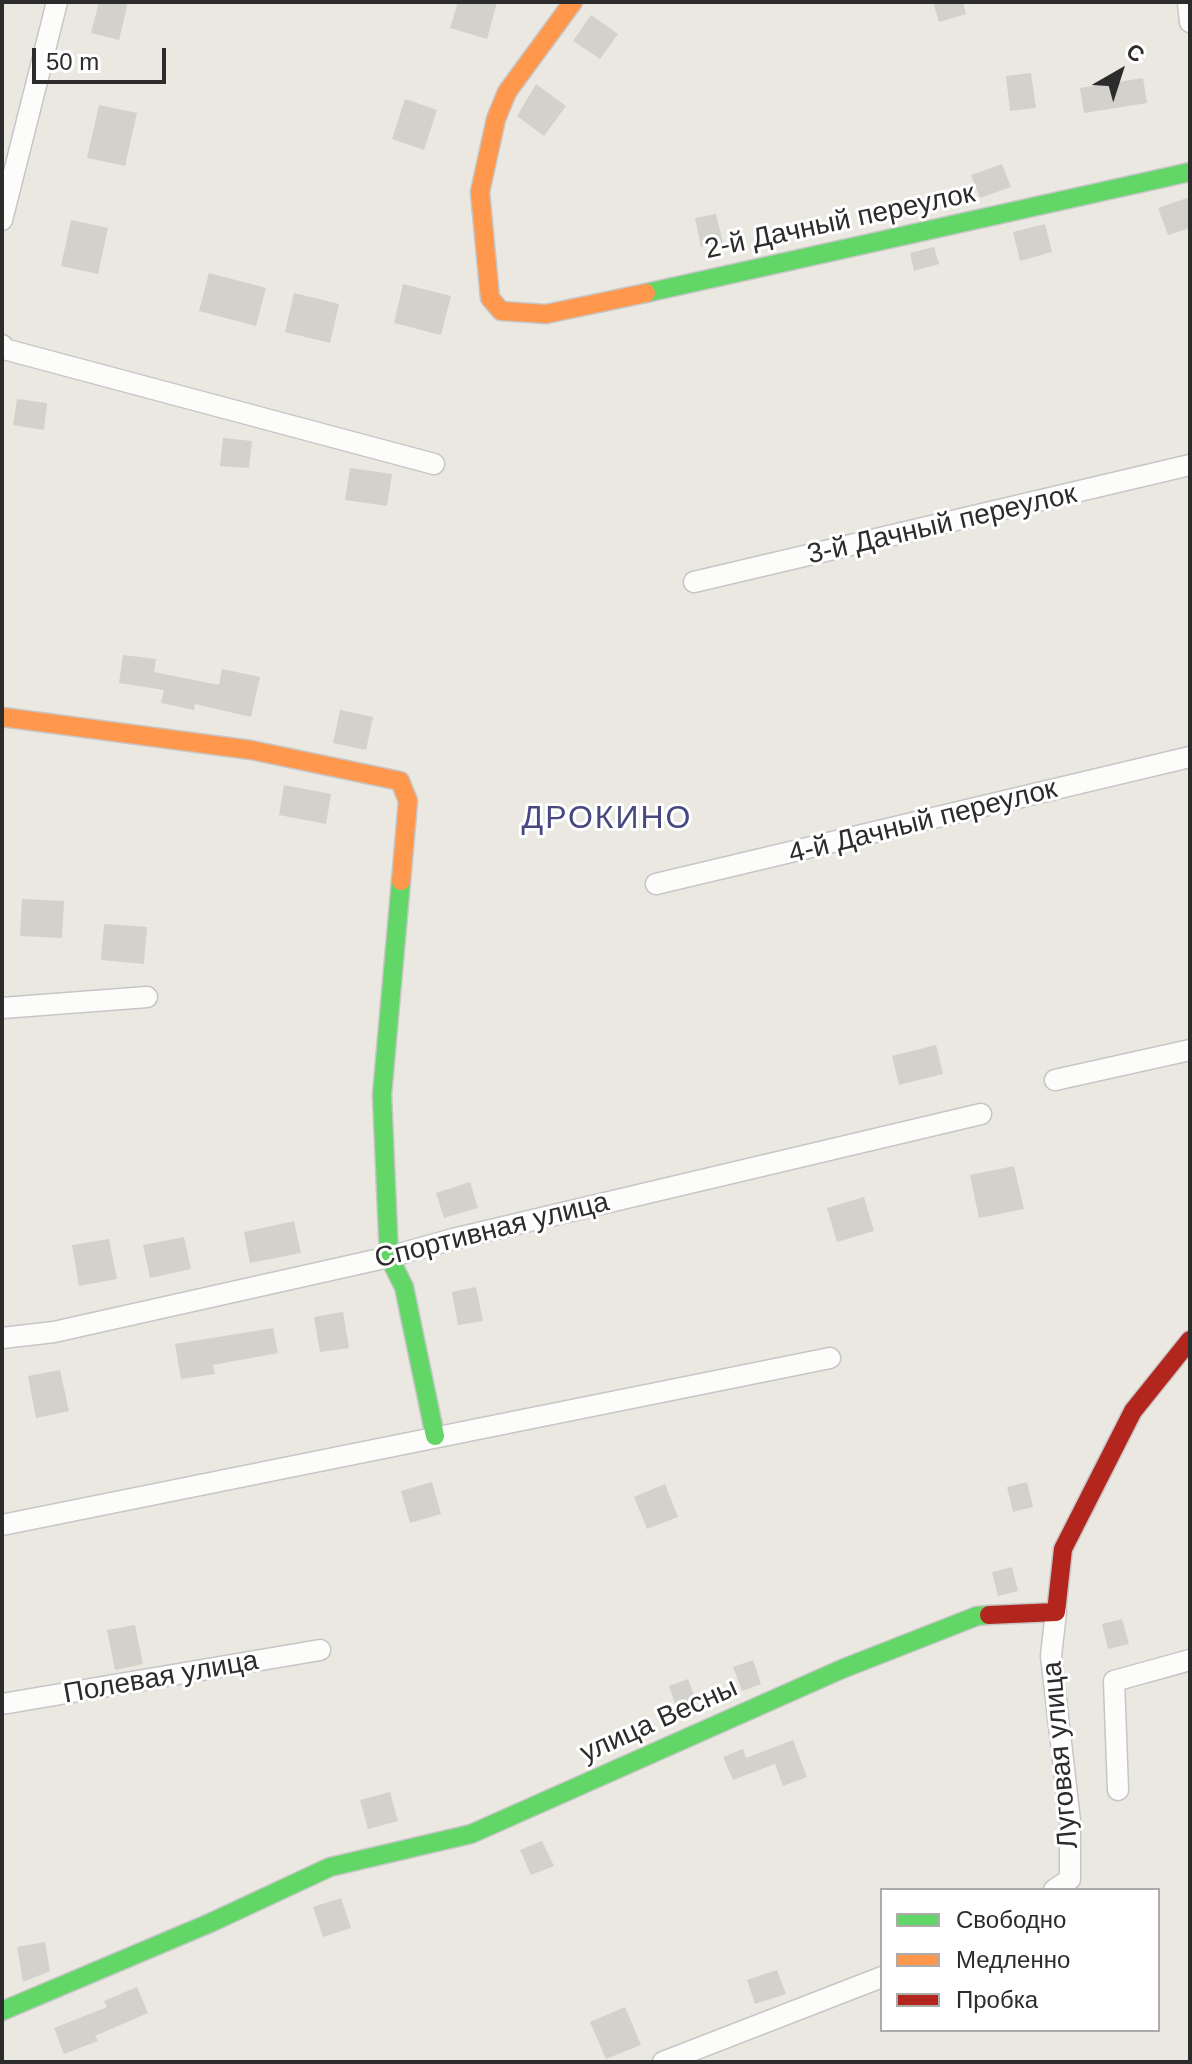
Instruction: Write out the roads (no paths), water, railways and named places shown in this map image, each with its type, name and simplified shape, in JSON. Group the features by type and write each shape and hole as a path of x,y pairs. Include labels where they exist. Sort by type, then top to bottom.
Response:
{"street":[{"path":"2,220 57,2"},
{"name":"2-й Дачный переулок","path":"573,2 507,92 492,135 480,192 490,298 501,311 546,314 1190,172"},
{"path":"1188,2 1190,22"},
{"path":"3,347 434,464"},
{"name":"3-й Дачный переулок","path":"694,582 1190,465"},
{"path":"2,717 251,750 400,781 408,801 382,1095 389,1257 404,1287 435,1436"},
{"name":"4-й Дачный переулок","path":"656,884 1190,757"},
{"path":"2,1008 147,997"},
{"path":"1055,1080 1190,1050"},
{"name":"Спортивная улица","path":"2,1338 54,1332 389,1257 453,1239 981,1114"},
{"path":"1056,1612 1063,1549 1133,1411 1190,1340"},
{"path":"2,1525 830,1358"},
{"name":"Луговая улица","path":"1056,1612 1051,1656 1070,1821 1070,1879 1057,1888"},
{"name":"улица Весны","path":"2,2011 210,1923 330,1867 471,1834 842,1669 977,1616 1056,1612"},
{"name":"Полевая улица","path":"2,1704 320,1650"},
{"path":"1118,1790 1114,1681 1190,1660"},
{"path":"663,2062 880,1978"}],"district":[{"name":"ДРОКИНО","path":"607,819"}]}
